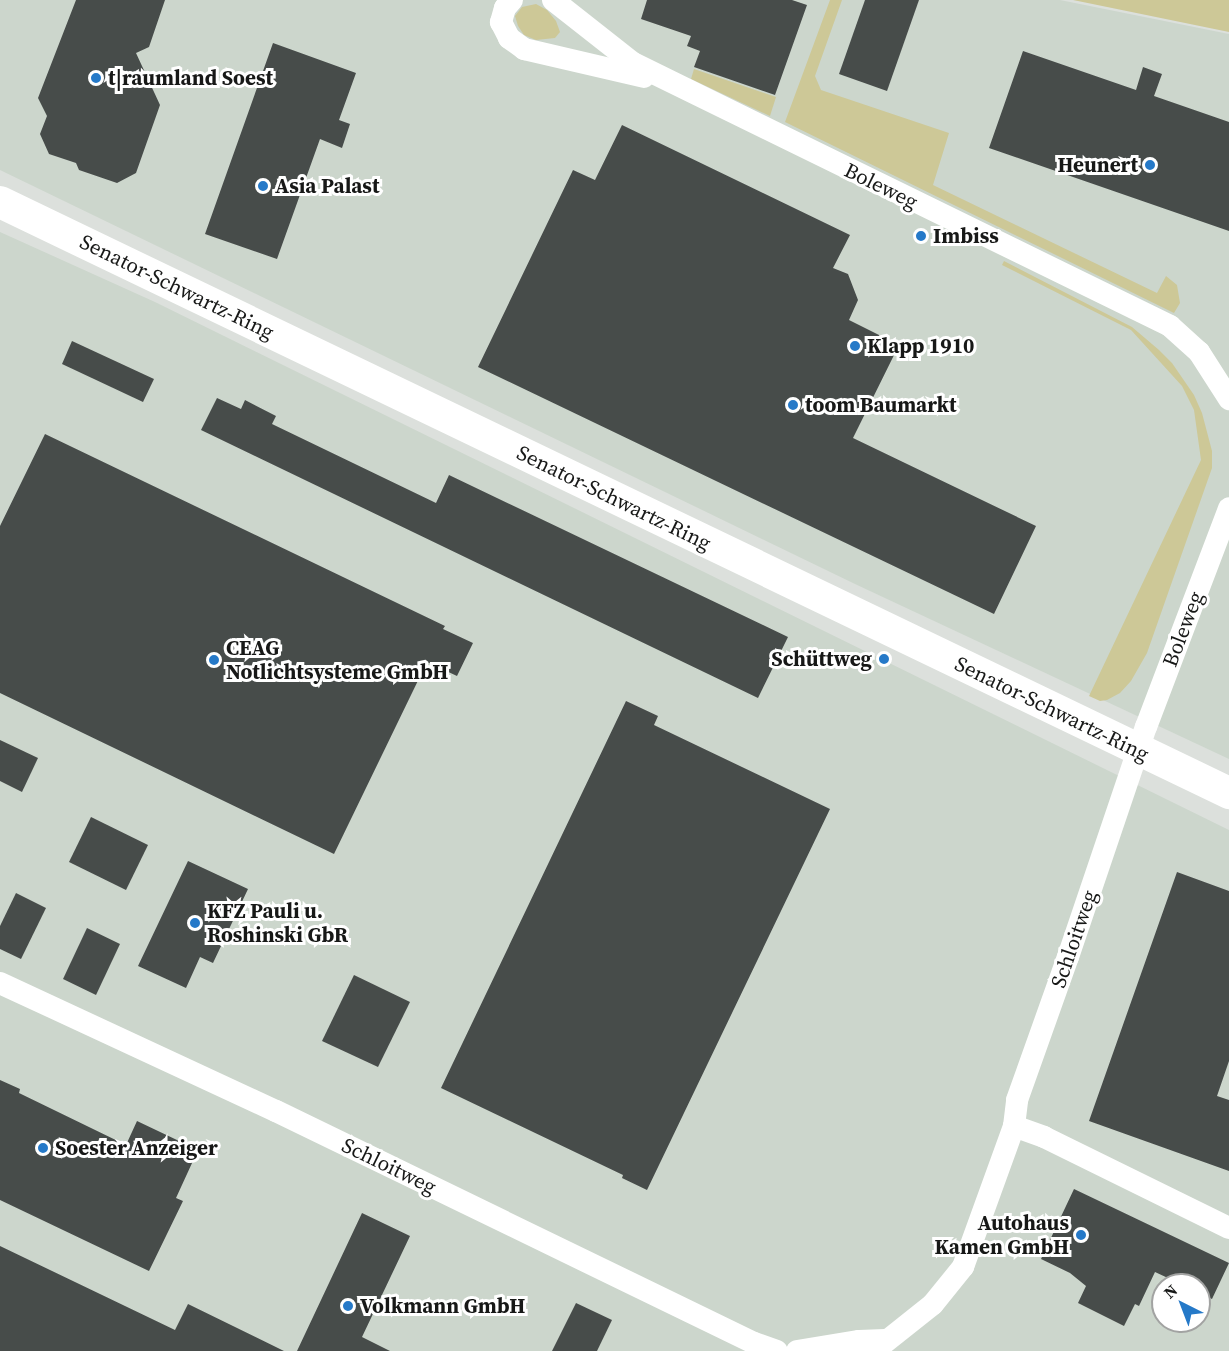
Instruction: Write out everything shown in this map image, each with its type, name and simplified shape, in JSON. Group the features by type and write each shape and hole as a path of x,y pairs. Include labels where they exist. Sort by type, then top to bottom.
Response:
{"main road":[{"name":"Senator-Schwartz-Ring","path":"0,202 1229,793"}],"street":[{"name":"Boleweg","path":"512,0 505,8 501,22 509,38 524,49 669,82"},
{"name":"Boleweg","path":"553,0 608,46 633,63 1170,326 1199,352 1229,399"},
{"name":"Boleweg","path":"1138,751 1229,508"},
{"name":"Schloitweg","path":"797,1351 859,1341 882,1348 921,1316 949,1287 963,1267 1014,1126 1017,1100 1138,751"},
{"name":"Schloitweg","path":"0,983 286,1116 754,1343 777,1351"},
{"path":"1014,1126 1044,1137 1229,1228"}],"shaded area":[{"path":"0,0 1060,0 1229,34 1229,759 855,584 0,170"},
{"path":"830,0 842,0 815,76 821,90 949,133 933,185 1157,293 1166,276 1177,285 1180,303 1174,313 785,122"},
{"path":"1073,0 1229,0 1229,32"},
{"path":"536,4 547,10 556,21 560,32 555,38 536,40 524,35 518,26 515,16 522,7"},
{"path":"694,69 776,97 770,116 691,79"},
{"path":"0,232 155,302 1229,830 1229,1351 0,1351"},
{"path":"1004,261 1132,327 1159,350 1172,363 1194,395 1202,413 1212,451 1212,468 1147,653 1131,681 1120,693 1107,700 1100,701 1089,696 1201,460 1194,410 1182,386 1131,330 1002,265"}],"building":[{"name":"t|raumland Soest","path":"76,0 165,0 149,47 136,53 160,105 136,173 117,183 79,170 76,163 49,154 40,134 47,116 38,98"},
{"path":"647,0 792,0 807,5 775,95 694,67 700,51 687,46 691,36 641,19"},
{"path":"865,0 919,0 887,91 839,74"},
{"name":"Asia Palast","path":"273,43 356,73 339,120 350,124 342,148 320,139 277,259 205,234"},
{"path":"1023,51 1136,90 1143,67 1162,74 1154,96 1229,122 1229,231 989,148"},
{"path":"622,125 850,235 833,268 848,274 858,300 849,320 899,345 853,438 1036,526 994,614 478,367 573,170 595,180"},
{"path":"72,341 154,379 143,402 62,364"},
{"path":"217,398 241,409 245,400 276,416 272,424 436,503 449,475 788,637 758,698 201,430"},
{"name":"CEAG Notlichtsysteme GmbH","path":"45,434 445,626 443,629 473,643 457,676 427,662 334,854 0,693 0,526"},
{"path":"626,701 658,716 654,725 830,809 647,1190 622,1178 623,1175 441,1088"},
{"path":"0,740 38,758 22,792 0,781"},
{"path":"91,817 148,845 126,890 69,862"},
{"name":"KFZ Pauli u. Roshinski GbR","path":"188,861 248,889 213,963 200,957 186,988 138,966"},
{"path":"1177,872 1229,891 1229,1061 1217,1096 1229,1100 1229,1171 1089,1121"},
{"path":"16,893 46,908 21,959 0,949 0,926"},
{"path":"87,928 120,944 96,995 63,979"},
{"path":"354,975 410,1002 378,1067 322,1041"},
{"path":"0,1080 20,1089 19,1093 126,1145 137,1121 198,1150 176,1198 183,1201 149,1271 0,1200"},
{"path":"1074,1189 1229,1263 1212,1299 1211,1273 1151,1273 1151,1280 1139,1306 1135,1304 1124,1326 1078,1303 1086,1286 1070,1273 1041,1259"},
{"name":"Volkmann GmbH","path":"362,1213 410,1236 362,1337 390,1351 297,1351"},
{"path":"0,1246 175,1330 188,1304 284,1351 0,1351"},
{"path":"576,1303 612,1320 597,1351 552,1351"}],"place":[{"name":"t|raumland Soest","path":"96,78"},
{"name":"Heunert","path":"1150,165"},
{"name":"Asia Palast","path":"263,186"},
{"name":"Imbiss","path":"921,236"},
{"name":"Klapp 1910","path":"855,346"},
{"name":"toom Baumarkt","path":"793,405"},
{"name":"Schüttweg","path":"884,659"},
{"name":"CEAG Notlichtsysteme GmbH","path":"214,660"},
{"name":"KFZ Pauli u. Roshinski GbR","path":"195,923"},
{"name":"Soester Anzeiger","path":"43,1148"},
{"name":"Autohaus Kamen GmbH","path":"1081,1235"},
{"name":"Volkmann GmbH","path":"348,1306"}]}
